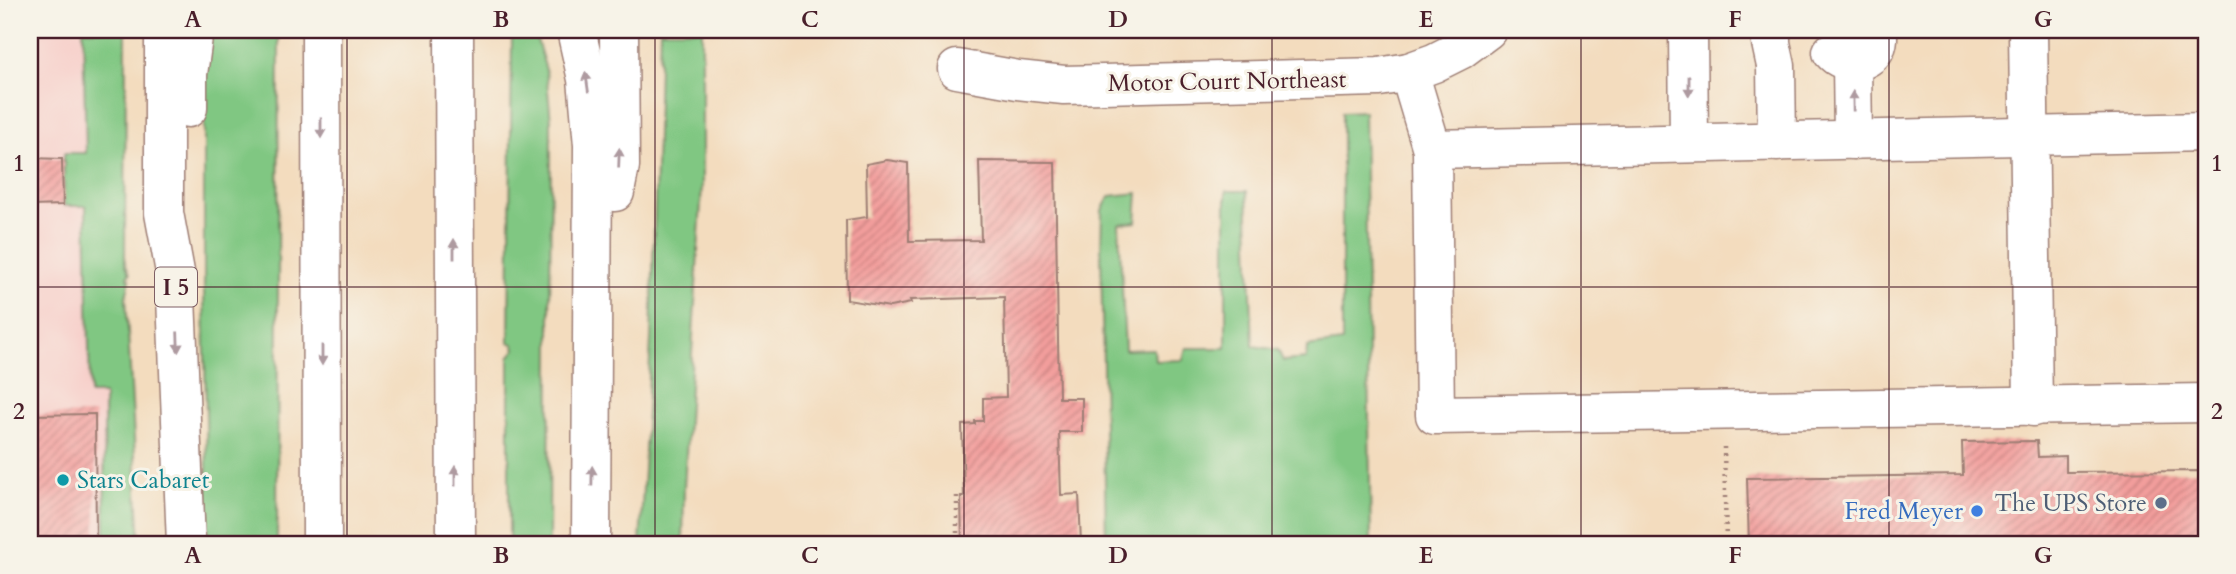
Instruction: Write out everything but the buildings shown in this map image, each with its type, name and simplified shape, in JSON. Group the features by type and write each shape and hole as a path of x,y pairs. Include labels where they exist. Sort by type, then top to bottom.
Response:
{"main road":[{"name":"I 5","path":"164,30 164,213 175,272 186,544"},
{"name":"I 5","path":"175,272 185,207 188,74 194,30"},
{"path":"454,30 456,544"},
{"path":"576,30 587,79 593,145 591,544"},
{"path":"594,297 620,166 619,30"},
{"name":"Motor Court Northeast","path":"957,69 1064,85 1353,79 1409,72 1434,63 1460,51 1487,30"},
{"path":"1688,30 1689,143"},
{"path":"1744,30 1748,55 1759,64 1773,48"},
{"path":"1773,48 1785,58 1788,53 1789,30"},
{"path":"1829,30 1831,50 1838,59 1850,46"},
{"path":"1850,46 1870,56 1877,46 1878,30"},
{"path":"2028,30 2033,407"},
{"path":"321,45 322,544"},
{"path":"1850,46 1853,140"},
{"path":"1773,48 1777,142"},
{"path":"1409,72 1432,149 1435,415 2206,403"},
{"path":"1432,149 2206,132"}],"path":[{"path":"1724,433 1726,544"},
{"path":"957,496 957,544"}],"shaded area":[{"path":"30,30 101,30 130,544 30,544"}],"green space":[{"path":"83,30 126,30 125,263 130,274 127,276 130,280 126,297 140,544 105,544 104,394 90,394 86,206 64,206 64,153 86,153"},
{"path":"211,30 279,30 277,544 208,544 204,84"},
{"path":"512,30 534,30 546,70 551,121 549,544 509,544 509,357 515,350 514,345 509,342"},
{"path":"660,30 702,30 702,185 683,544 640,544 651,339"},
{"path":"1364,111 1371,544 1106,544 1101,249 1102,210 1110,196 1138,193 1136,222 1119,224 1125,350 1154,349 1155,361 1183,360 1186,348 1226,348 1226,191 1247,191 1253,346 1278,350 1283,361 1306,359 1307,347 1342,342 1342,112"}],"place":[{"name":"Stars Cabaret","path":"63,480"},
{"name":"The UPS Store","path":"2161,503"},
{"name":"Fred Meyer","path":"1977,511"}]}
